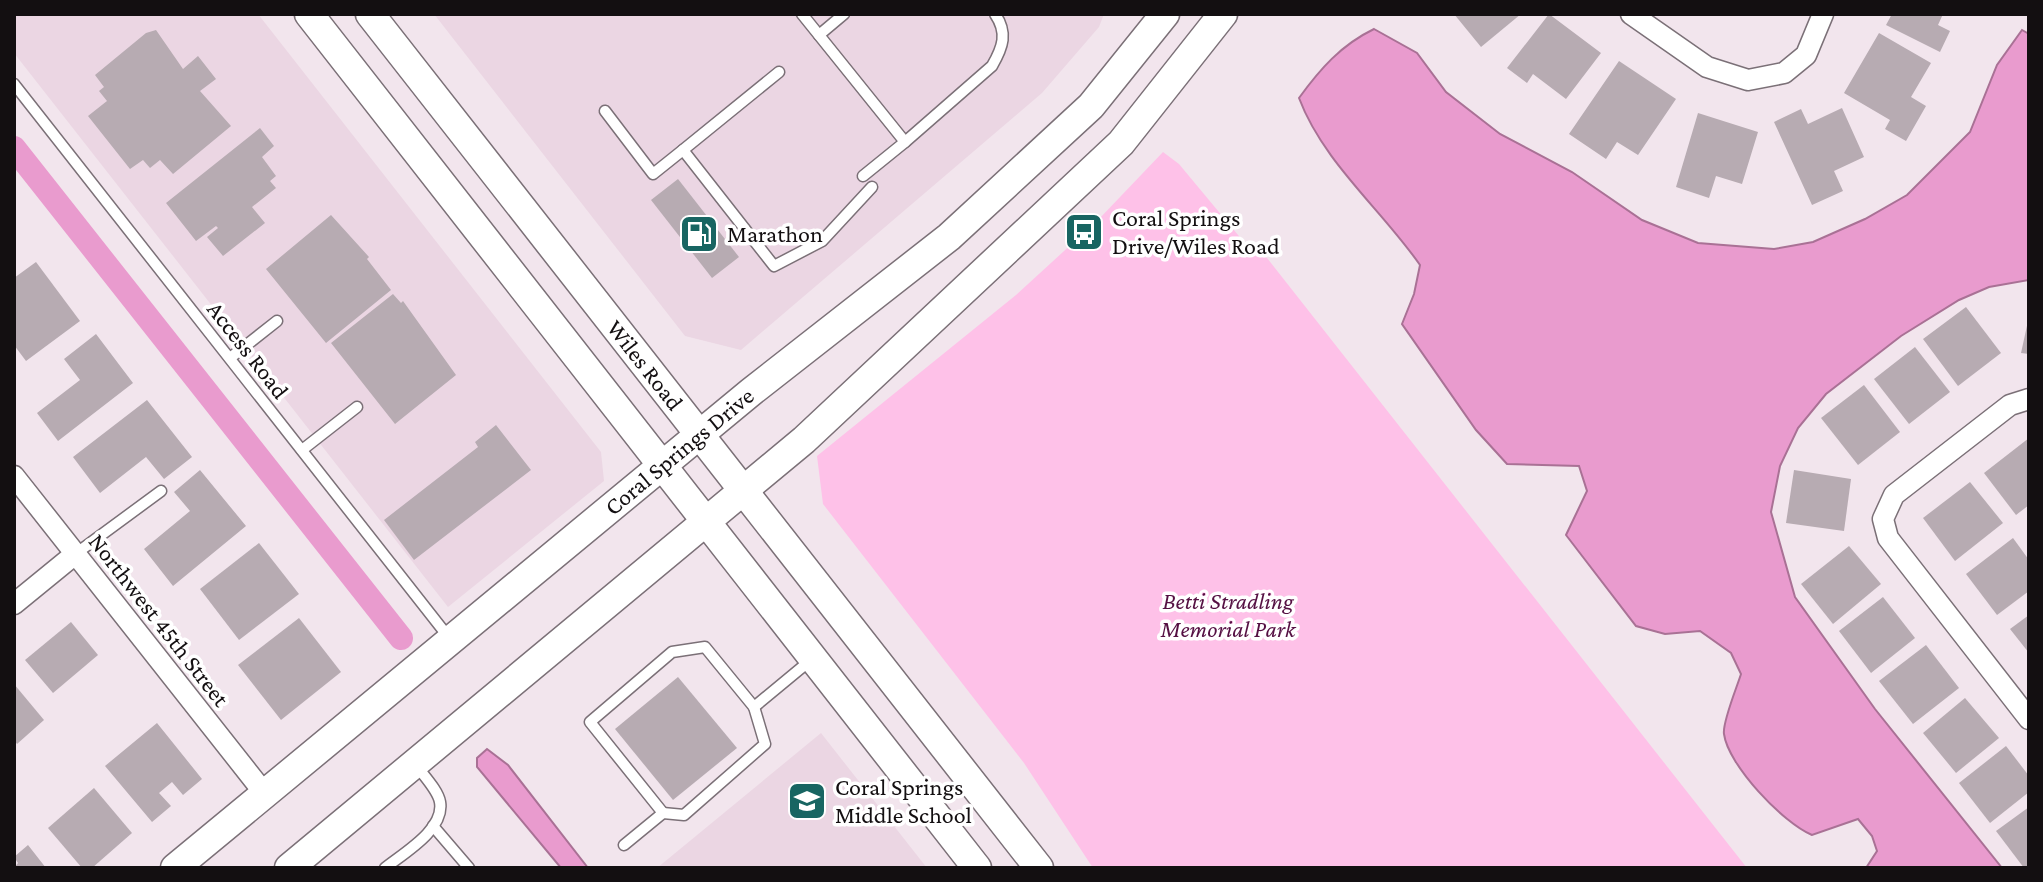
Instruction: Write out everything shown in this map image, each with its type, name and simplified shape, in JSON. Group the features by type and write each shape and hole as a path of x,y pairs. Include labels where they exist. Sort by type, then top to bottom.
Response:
{"main road":[{"name":"Wiles Road","path":"309,14 977,868"},
{"name":"Wiles Road","path":"370,14 1039,868"},
{"name":"Coral Springs Drive","path":"175,868 663,466 949,237 1091,106 1165,14"},
{"path":"289,868 827,420 1121,143 1223,14"},
{"path":"1145,39 1181,69"}],"street":[{"path":"1631,14 1707,67 1748,80 1784,73 1806,55 1823,14"},
{"path":"2029,399 2010,405 1894,495 1883,519 1888,538 2029,719"},
{"name":"Northwest 45th Street","path":"14,476 265,794"},
{"path":"14,604 74,555"}],"lane":[{"path":"802,14 905,142"},
{"path":"819,35 844,14"},
{"path":"863,176 992,66 1001,51 1005,33 995,14"},
{"path":"605,111 653,174 779,72"},
{"name":"Access Road","path":"14,84 451,640"},
{"path":"683,150 774,266 822,241 872,187"},
{"path":"230,358 277,321"},
{"path":"302,450 357,407"},
{"path":"74,555 161,491"},
{"path":"624,845 663,813 684,815 765,744 754,707 705,647 672,652 590,722 663,813"},
{"path":"754,707 814,657"},
{"path":"385,868 433,826 440,800 414,763"},
{"path":"433,826 469,868"}],"shaded area":[{"path":"14,14 258,14 601,452 604,481 448,607 14,53"},
{"path":"434,14 1104,14 1099,27 1042,93 741,350 685,336"},
{"path":"1374,29 1417,53 1446,92 1500,134 1572,172 1642,220 1698,243 1774,249 1813,242 1865,219 1907,195 1970,132 1997,65 2022,30 2029,34 2029,280 1989,287 1959,300 1901,336 1826,394 1798,428 1780,466 1771,512 1795,597 1875,709 2002,868 1866,868 1877,851 1872,836 1858,819 1812,835 1787,819 1759,792 1728,747 1724,734 1725,722 1741,674 1731,653 1700,631 1665,634 1636,626 1566,535 1587,491 1579,466 1507,464 1476,430 1402,324 1414,294 1420,265 1338,164 1299,98 1332,59 1351,42"},
{"name":"Coral Springs Middle School","path":"821,733 927,868 657,868"},
{"path":"487,749 508,765 588,868 561,868 477,767 477,758"}],"green space":[{"name":"Betti Stradling Memorial Park","path":"1163,152 1179,164 1248,247 1267,258 1747,868 1093,868 1024,763 823,504 817,456 1016,295 1099,219"}],"building":[{"path":"1454,14 1521,14 1481,47"},
{"path":"1549,14 1601,53 1566,99 1533,74 1527,83 1507,68"},
{"path":"1892,14 1943,14 1938,25 1950,31 1940,52 1886,25"},
{"path":"156,30 183,69 198,56 216,79 200,91 231,126 173,174 160,160 150,168 143,160 130,169 88,116 107,101 99,91 104,87 95,75 146,33"},
{"path":"1879,33 1931,63 1911,97 1926,106 1906,141 1885,129 1890,120 1844,93"},
{"path":"1619,61 1676,99 1638,155 1617,142 1606,159 1569,134"},
{"path":"1842,108 1864,157 1834,171 1843,191 1812,205 1774,122 1801,109 1808,124"},
{"path":"1698,113 1758,132 1742,184 1716,176 1709,198 1676,187"},
{"path":"260,128 274,146 262,157 276,176 270,181 276,188 252,207 265,223 223,256 207,237 218,228 216,226 196,241 166,203"},
{"path":"678,179 739,257 712,278 651,200"},
{"path":"331,215 369,257 367,259 391,290 326,343 266,269"},
{"path":"36,262 80,321 26,361 14,345 14,278"},
{"path":"393,294 401,303 403,301 456,375 395,424 331,343"},
{"path":"1966,307 2001,353 1958,386 1923,339"},
{"path":"2029,322 2029,354 2021,353"},
{"path":"96,334 133,383 58,441 37,413 80,380 64,359"},
{"path":"1915,347 1950,392 1909,424 1874,379"},
{"path":"1864,385 1900,432 1858,465 1821,418"},
{"path":"147,400 192,457 164,479 146,457 100,493 73,457"},
{"path":"496,425 531,470 414,560 384,520 478,447 475,442"},
{"path":"2029,438 2029,505 2016,515 1984,473"},
{"path":"200,470 246,526 173,586 144,549 190,511 174,492"},
{"path":"1794,470 1851,479 1844,531 1786,523"},
{"path":"1970,482 2003,523 1955,561 1923,518"},
{"path":"2013,538 2029,560 2029,591 1997,615 1966,574"},
{"path":"259,543 299,594 239,640 200,589"},
{"path":"1849,546 1881,584 1833,624 1801,584"},
{"path":"1883,597 1915,638 1871,673 1839,631"},
{"path":"2029,615 2029,653 2010,629"},
{"path":"299,618 341,672 281,720 238,665"},
{"path":"71,622 98,655 53,693 25,660"},
{"path":"1926,645 1959,688 1913,724 1879,681"},
{"path":"678,677 737,748 673,800 615,729"},
{"path":"14,684 44,720 17,744 14,740"},
{"path":"1965,698 1999,738 1956,773 1923,733"},
{"path":"157,723 202,779 183,795 172,782 159,793 171,806 152,822 105,766"},
{"path":"2006,746 2029,776 2029,792 1990,823 1959,783"},
{"path":"94,788 132,833 92,868 82,868 48,828"},
{"path":"2029,807 2029,868 2024,868 1996,831"},
{"path":"28,845 46,868 14,868 18,863 14,857"}],"waterway":[{"path":"14,148 401,638"}],"place":[{"name":"Coral Springs Drive/Wiles Road","path":"1084,232"},
{"name":"Marathon","path":"699,234"},
{"name":"Coral Springs Middle School","path":"807,801"}]}
